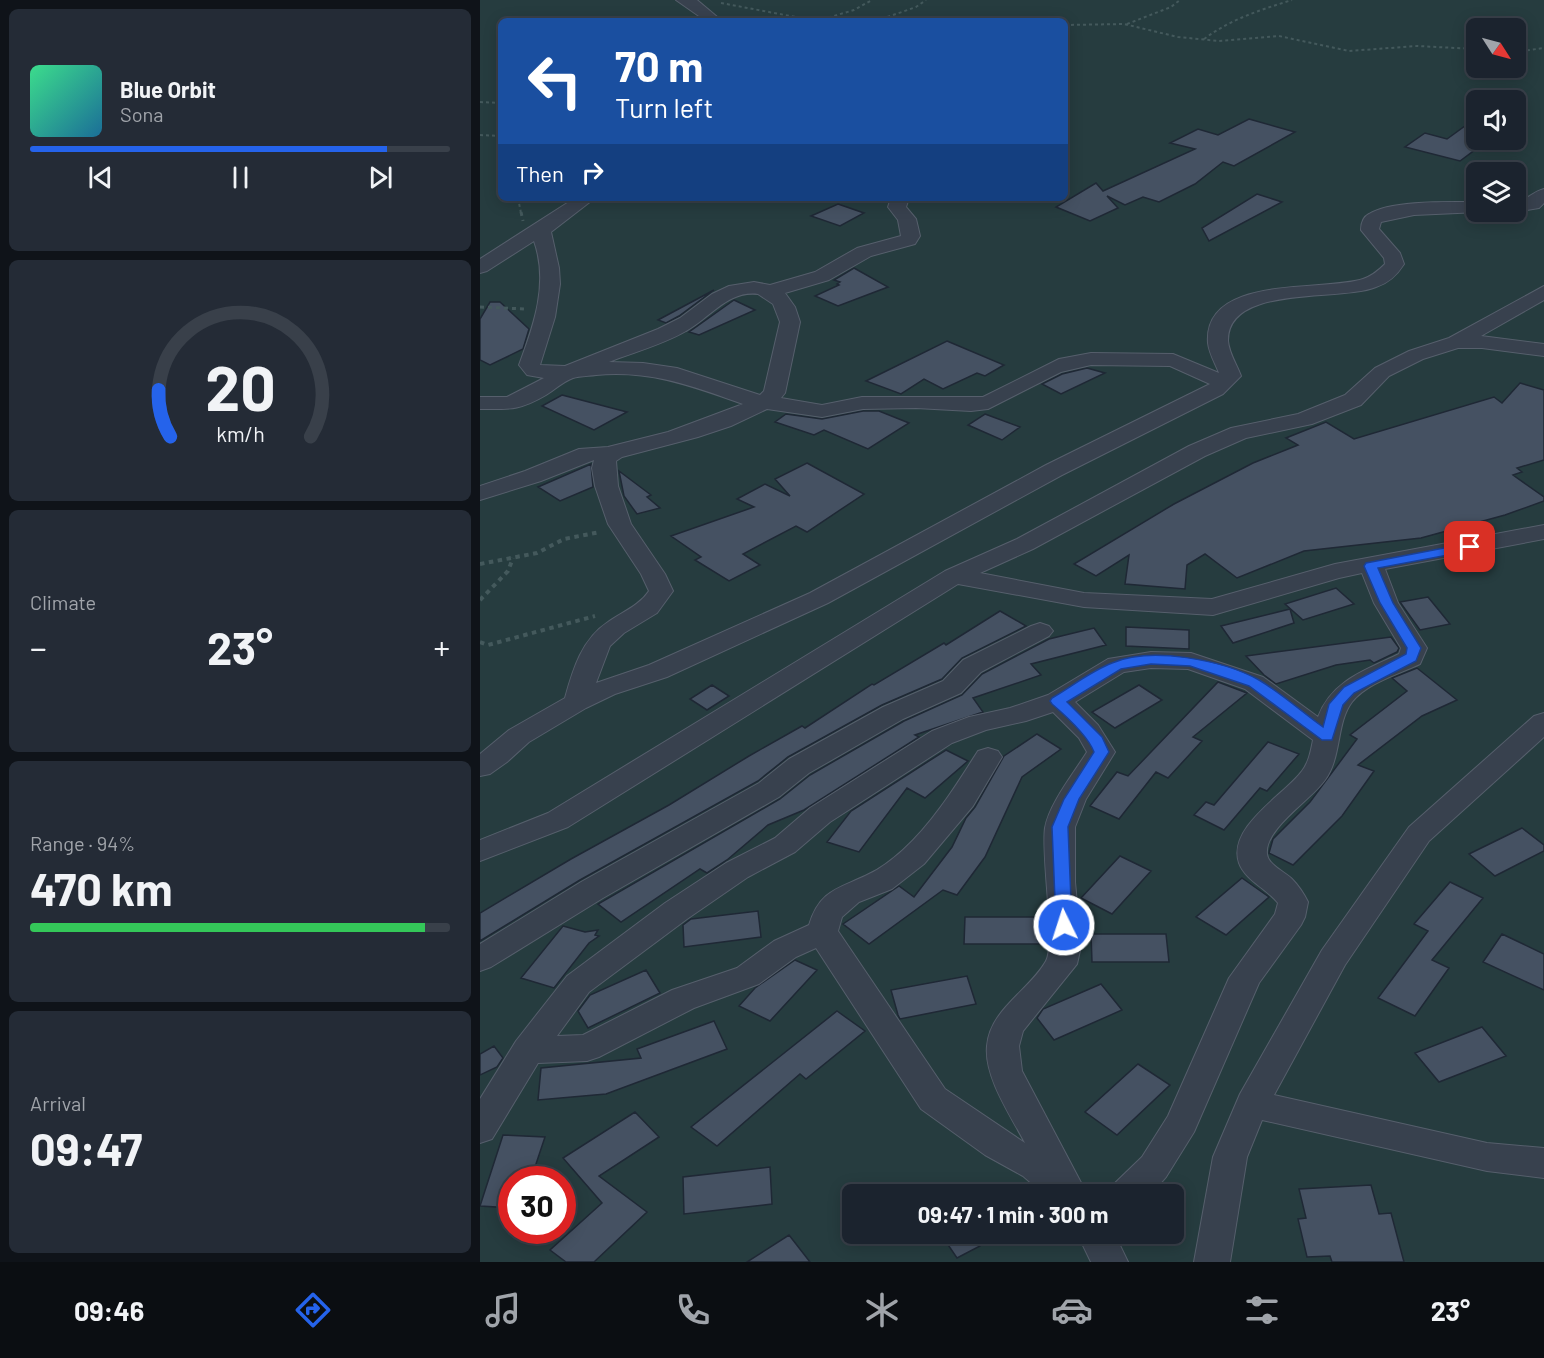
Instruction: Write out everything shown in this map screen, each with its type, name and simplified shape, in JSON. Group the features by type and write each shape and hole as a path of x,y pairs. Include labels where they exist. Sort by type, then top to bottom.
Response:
{"street":[{"path":"683,0 691,2 711,18"},
{"path":"1526,205 1533,204 1544,194"},
{"path":"480,267 582,201"},
{"path":"771,291 822,276 864,252 908,240 911,236 907,219 897,207 899,201"},
{"path":"480,767 497,756 519,736 577,702 606,688 658,671 819,598 1054,470 1226,383 1231,376 1218,340 1222,322 1228,313 1256,298 1275,294 1366,284 1380,278 1395,264 1393,257 1370,230 1369,225 1372,219 1428,209 1466,207"},
{"path":"555,219 542,230 541,236 548,250 550,300 529,365 530,369 541,372 607,368 643,369 677,374 751,400 822,411 862,403 916,402 971,405 997,399 1066,363 1091,359 1160,358 1173,360 1226,383"},
{"path":"480,404 497,405 520,400 569,372 670,331 691,320 734,290 757,287 771,291 781,300 788,312 790,322 774,393 763,402 700,429 613,453 588,454 533,476 480,493"},
{"path":"480,850 558,820 954,576 1025,544 1197,451 1239,433 1304,419 1353,400 1382,372 1416,355 1456,342 1544,292"},
{"path":"1456,342 1482,342 1544,350"},
{"path":"577,702 589,663 602,639 654,604 661,591 656,575 622,530 604,474 604,462 613,453"},
{"path":"954,576 1084,600 1213,608 1335,571 1544,532"},
{"path":"1138,1184 1154,1167 1182,1122 1245,978 1290,917 1293,902 1283,888 1254,864 1251,859 1253,842 1269,819 1316,773 1336,704 1349,690 1411,658 1413,654 1414,648 1386,603 1371,566"},
{"path":"480,959 592,890 769,790 799,766 893,712 952,687 972,666 1040,631"},
{"path":"480,1129 528,1050 578,984 676,911 737,870 785,844 820,815 942,737 979,723 1016,715 1057,701 1117,666 1151,660 1191,661 1254,683 1327,737"},
{"path":"1057,701 1077,718 1085,730 1097,741 1101,752 1072,799 1060,827 1060,882 1065,946 1061,964 1008,1027 1003,1046 1005,1071 1063,1184"},
{"path":"1212,1262 1230,1157 1252,1104 1333,958 1419,834 1544,722"},
{"path":"528,1050 587,1048 684,999 747,976 785,950 822,932 828,912 848,894 881,881 914,857 963,799 988,757"},
{"path":"822,932 856,988 933,1099 997,1145 1035,1166 1058,1184"},
{"path":"1252,1104 1487,1156 1544,1163"},
{"path":"1101,1244 1110,1262"}],"path":[{"path":"826,18 854,10 872,0"},
{"path":"885,18 916,7 926,0"},
{"path":"1124,24 1171,8 1180,0"},
{"path":"1204,40 1219,28 1238,22 1246,14 1292,0"},
{"path":"721,3 800,18"},
{"path":"1068,25 1124,24 1178,37 1204,40 1240,41 1263,36 1279,36 1349,51 1417,46 1466,48"},
{"path":"1526,50 1544,48"},
{"path":"480,102 498,103"},
{"path":"480,135 498,136"},
{"path":"480,307 547,310"},
{"path":"480,564 537,553 564,539 622,530"},
{"path":"480,600 508,571 513,558"},
{"path":"480,642 488,645 592,616 638,616"}],"green space":[{"path":"480,0 1544,0 1544,1262 480,1262"}],"building":[{"path":"1249,119 1295,132 1234,166 1223,162 1195,184 1159,202 1143,197 1125,205 1107,196 1118,208 1090,221 1056,207 1096,183 1103,191 1195,149 1170,143 1198,129 1218,135"},
{"path":"1466,125 1466,150 1475,150 1460,161 1405,147 1425,133 1447,139"},
{"path":"1257,194 1282,202 1209,241 1202,228"},
{"path":"838,204 864,213 840,226 811,216"},
{"path":"854,268 888,287 838,306 815,296 839,285 837,284 840,282 834,280"},
{"path":"714,290 666,323 658,320"},
{"path":"734,300 755,310 699,335 689,332"},
{"path":"490,302 500,302 529,329 523,349 490,365 480,360 480,319"},
{"path":"947,341 1004,365 985,376 977,373 943,389 924,379 901,394 866,381"},
{"path":"1087,368 1105,373 1061,394 1042,384 1062,374"},
{"path":"1520,383 1544,390 1544,460 1517,468 1522,472 1513,475 1544,497 1544,501 1505,515 1421,538 1304,551 1237,578 1205,554 1187,565 1185,589 1125,584 1129,555 1096,576 1074,564 1174,504 1253,463 1298,445 1286,438 1326,422 1354,439 1494,397 1502,403"},
{"path":"562,395 627,412 594,430 542,406"},
{"path":"863,411 879,411 909,423 868,449 824,430 814,435 775,422 786,414 822,419"},
{"path":"985,414 1020,427 1002,440 968,425"},
{"path":"807,463 864,494 807,532 796,526 743,554 760,565 729,581 695,560 701,557 671,536 754,507 737,499 765,484 790,496 775,479"},
{"path":"591,464 593,487 560,501 538,487"},
{"path":"619,471 651,495 647,497 660,508 637,514 624,496"},
{"path":"1336,588 1354,604 1303,620 1285,604"},
{"path":"1428,597 1450,624 1420,630 1400,602"},
{"path":"1290,609 1294,623 1233,643 1221,626"},
{"path":"1000,611 1026,626 962,658 942,679 882,705 788,757 758,781 580,880 480,941 480,913 669,805 749,756 802,726 805,728 872,684 874,685 944,643 946,645"},
{"path":"1126,627 1189,630 1189,649 1126,646"},
{"path":"1094,628 1106,645 1031,664 1041,675 973,698 983,712 915,735 919,737 804,810 768,825 727,860 707,873 700,869 621,922 598,904 780,799 810,775 904,721 962,695 982,674 1049,639"},
{"path":"1391,637 1399,648 1397,652 1374,663 1370,660 1336,665 1276,684 1246,656"},
{"path":"1417,668 1457,700 1422,716 1358,765 1374,771 1342,816 1293,865 1269,853 1273,839 1310,802 1357,739 1350,735 1407,691 1392,678"},
{"path":"1218,682 1247,693 1193,737 1202,741 1168,778 1156,772 1119,819 1090,806 1117,772 1128,776"},
{"path":"712,685 729,696 707,710 690,699"},
{"path":"1139,685 1162,700 1115,728 1092,712"},
{"path":"1037,734 1061,749 1022,777 985,857 957,895 943,890 869,944 843,924 899,886 914,897 952,847 966,818 975,807 1004,756"},
{"path":"1268,742 1299,754 1267,791 1260,788 1224,830 1194,815 1206,802 1214,805"},
{"path":"946,750 968,761 925,798 907,788 859,852 827,842 851,811"},
{"path":"1522,828 1544,845 1544,851 1495,876 1469,854"},
{"path":"1120,856 1151,871 1112,914 1081,898"},
{"path":"1242,878 1269,897 1226,935 1196,917"},
{"path":"1450,882 1483,898 1432,960 1449,968 1415,1016 1378,998 1428,931 1414,924"},
{"path":"758,911 761,937 684,947 683,925 691,919"},
{"path":"965,917 1040,917 1040,944 964,944"},
{"path":"563,926 585,932 598,930 595,935 599,936 589,943 554,988 521,978"},
{"path":"1091,934 1166,934 1169,962 1092,962"},
{"path":"1502,934 1544,954 1544,990 1483,962"},
{"path":"795,960 817,970 770,1021 739,1006 755,988"},
{"path":"646,970 660,993 588,1028 578,1011 590,995"},
{"path":"967,976 976,1004 900,1019 891,990"},
{"path":"1101,984 1122,1010 1054,1040 1037,1018 1043,1009"},
{"path":"837,1011 865,1031 806,1079 800,1074 717,1146 691,1127"},
{"path":"714,1021 727,1049 606,1094 538,1100 541,1068 641,1058 637,1049"},
{"path":"1482,1027 1506,1056 1439,1082 1415,1053"},
{"path":"494,1046 503,1058 497,1067 480,1075 480,1054"},
{"path":"1138,1064 1170,1085 1117,1135 1085,1112"},
{"path":"635,1112 659,1137 599,1176 647,1212 594,1262 566,1262 550,1250 557,1244 576,1244 576,1226 602,1203 576,1173 576,1166 570,1166 563,1158"},
{"path":"503,1135 545,1137 535,1166 498,1166 498,1207 480,1206"},
{"path":"770,1167 772,1204 684,1214 683,1177"},
{"path":"1371,1185 1379,1214 1391,1213 1404,1262 1332,1262 1330,1256 1307,1257 1298,1219 1306,1218 1299,1189"},
{"path":"789,1235 810,1262 747,1262"},
{"path":"947,1244 979,1244 980,1246 957,1258"}],"route":[{"path":"1064,925 1060,882 1060,827 1072,799 1101,752 1097,741 1085,730 1077,718 1057,701 1117,666 1151,660 1191,661 1254,683 1327,737 1336,704 1349,690 1411,658 1413,654 1414,648 1386,603 1371,566 1470,547"}]}
